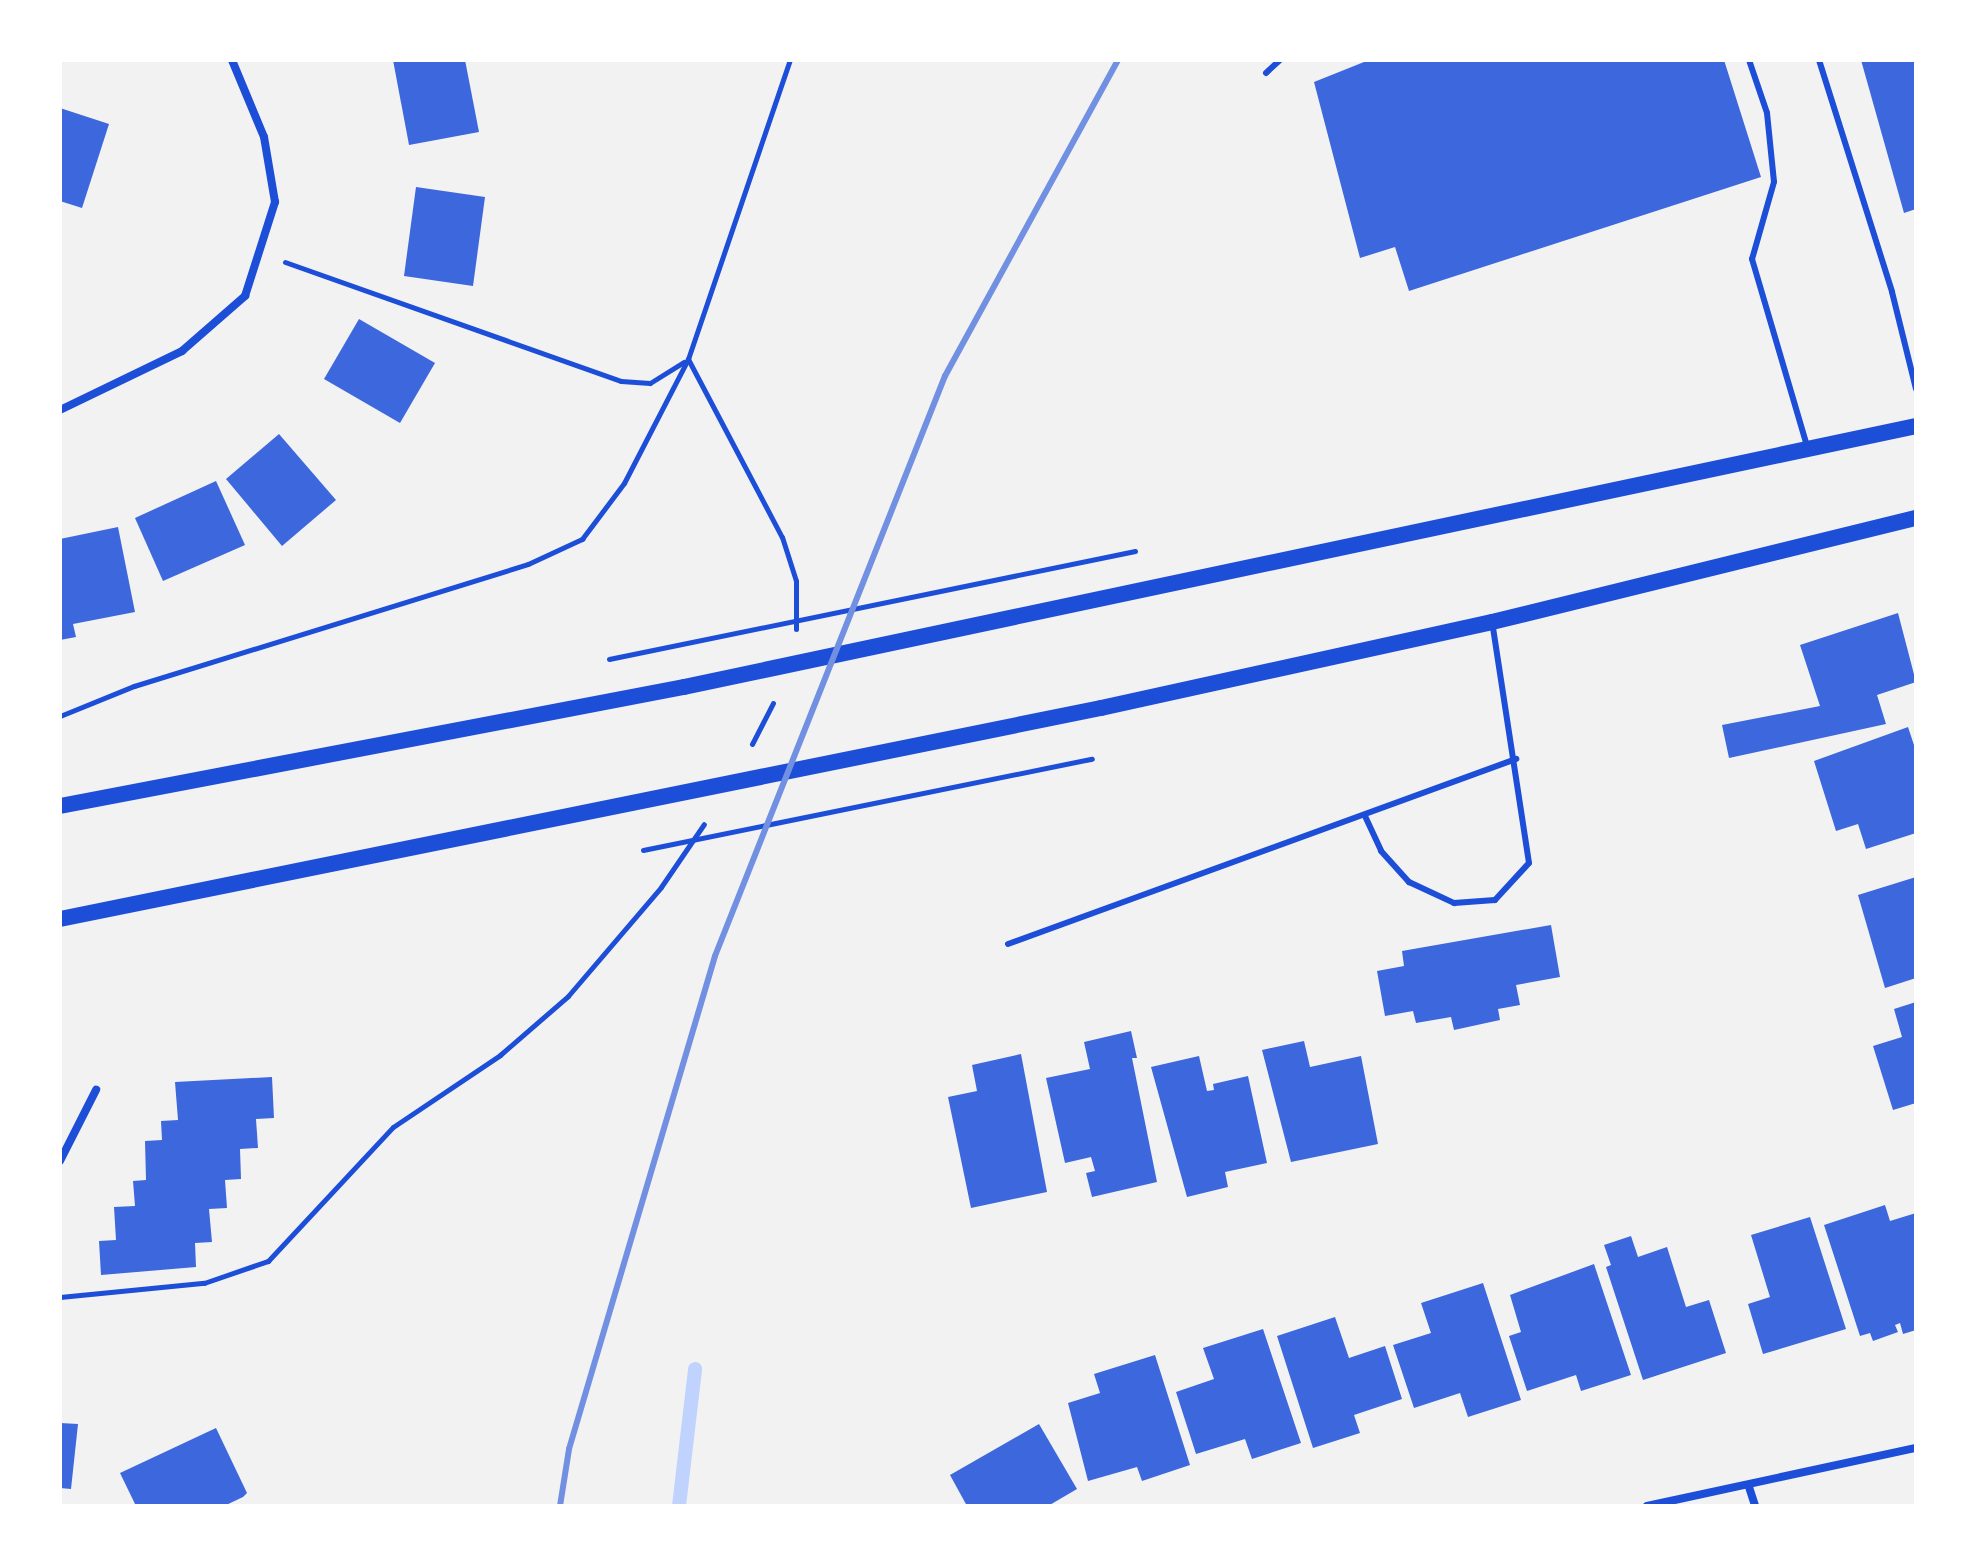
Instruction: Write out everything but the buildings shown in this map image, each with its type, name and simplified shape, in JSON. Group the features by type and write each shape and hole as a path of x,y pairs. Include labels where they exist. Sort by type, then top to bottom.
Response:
{"main road":[{"path":"60,806 684,687 1124,597 1916,426"},
{"path":"60,919 657,801 1101,708 1492,622 1916,518"}],"street":[{"path":"60,410 182,351 245,296 275,202 264,137 232,60"},
{"path":"60,1161 96,1090"},
{"path":"1647,1506 1749,1487 1916,1448"},
{"path":"1749,1487 1755,1506"}],"lane":[{"path":"1266,73 1280,60"},
{"path":"1749,60 1767,113 1774,182 1752,259 1808,450"},
{"path":"1819,60 1892,292 1916,389"},
{"path":"1365,816 1381,851 1409,882 1454,903 1495,900 1529,863 1516,759 1492,622"},
{"path":"1008,944 1516,759"}],"path":[{"path":"60,716 134,686 568,548 594,527 618,492 688,359 790,60"},
{"path":"260,252 621,381 656,381 688,359"},
{"path":"609,659 1135,551"},
{"path":"643,850 1092,759"},
{"path":"60,1297 185,1287 260,1267 293,1240 375,1144 411,1115"}],"waterway":[{"path":"679,1506 695,1369"}],"railway":[{"path":"560,1506 569,1449 715,956 945,376 1118,60"}]}
